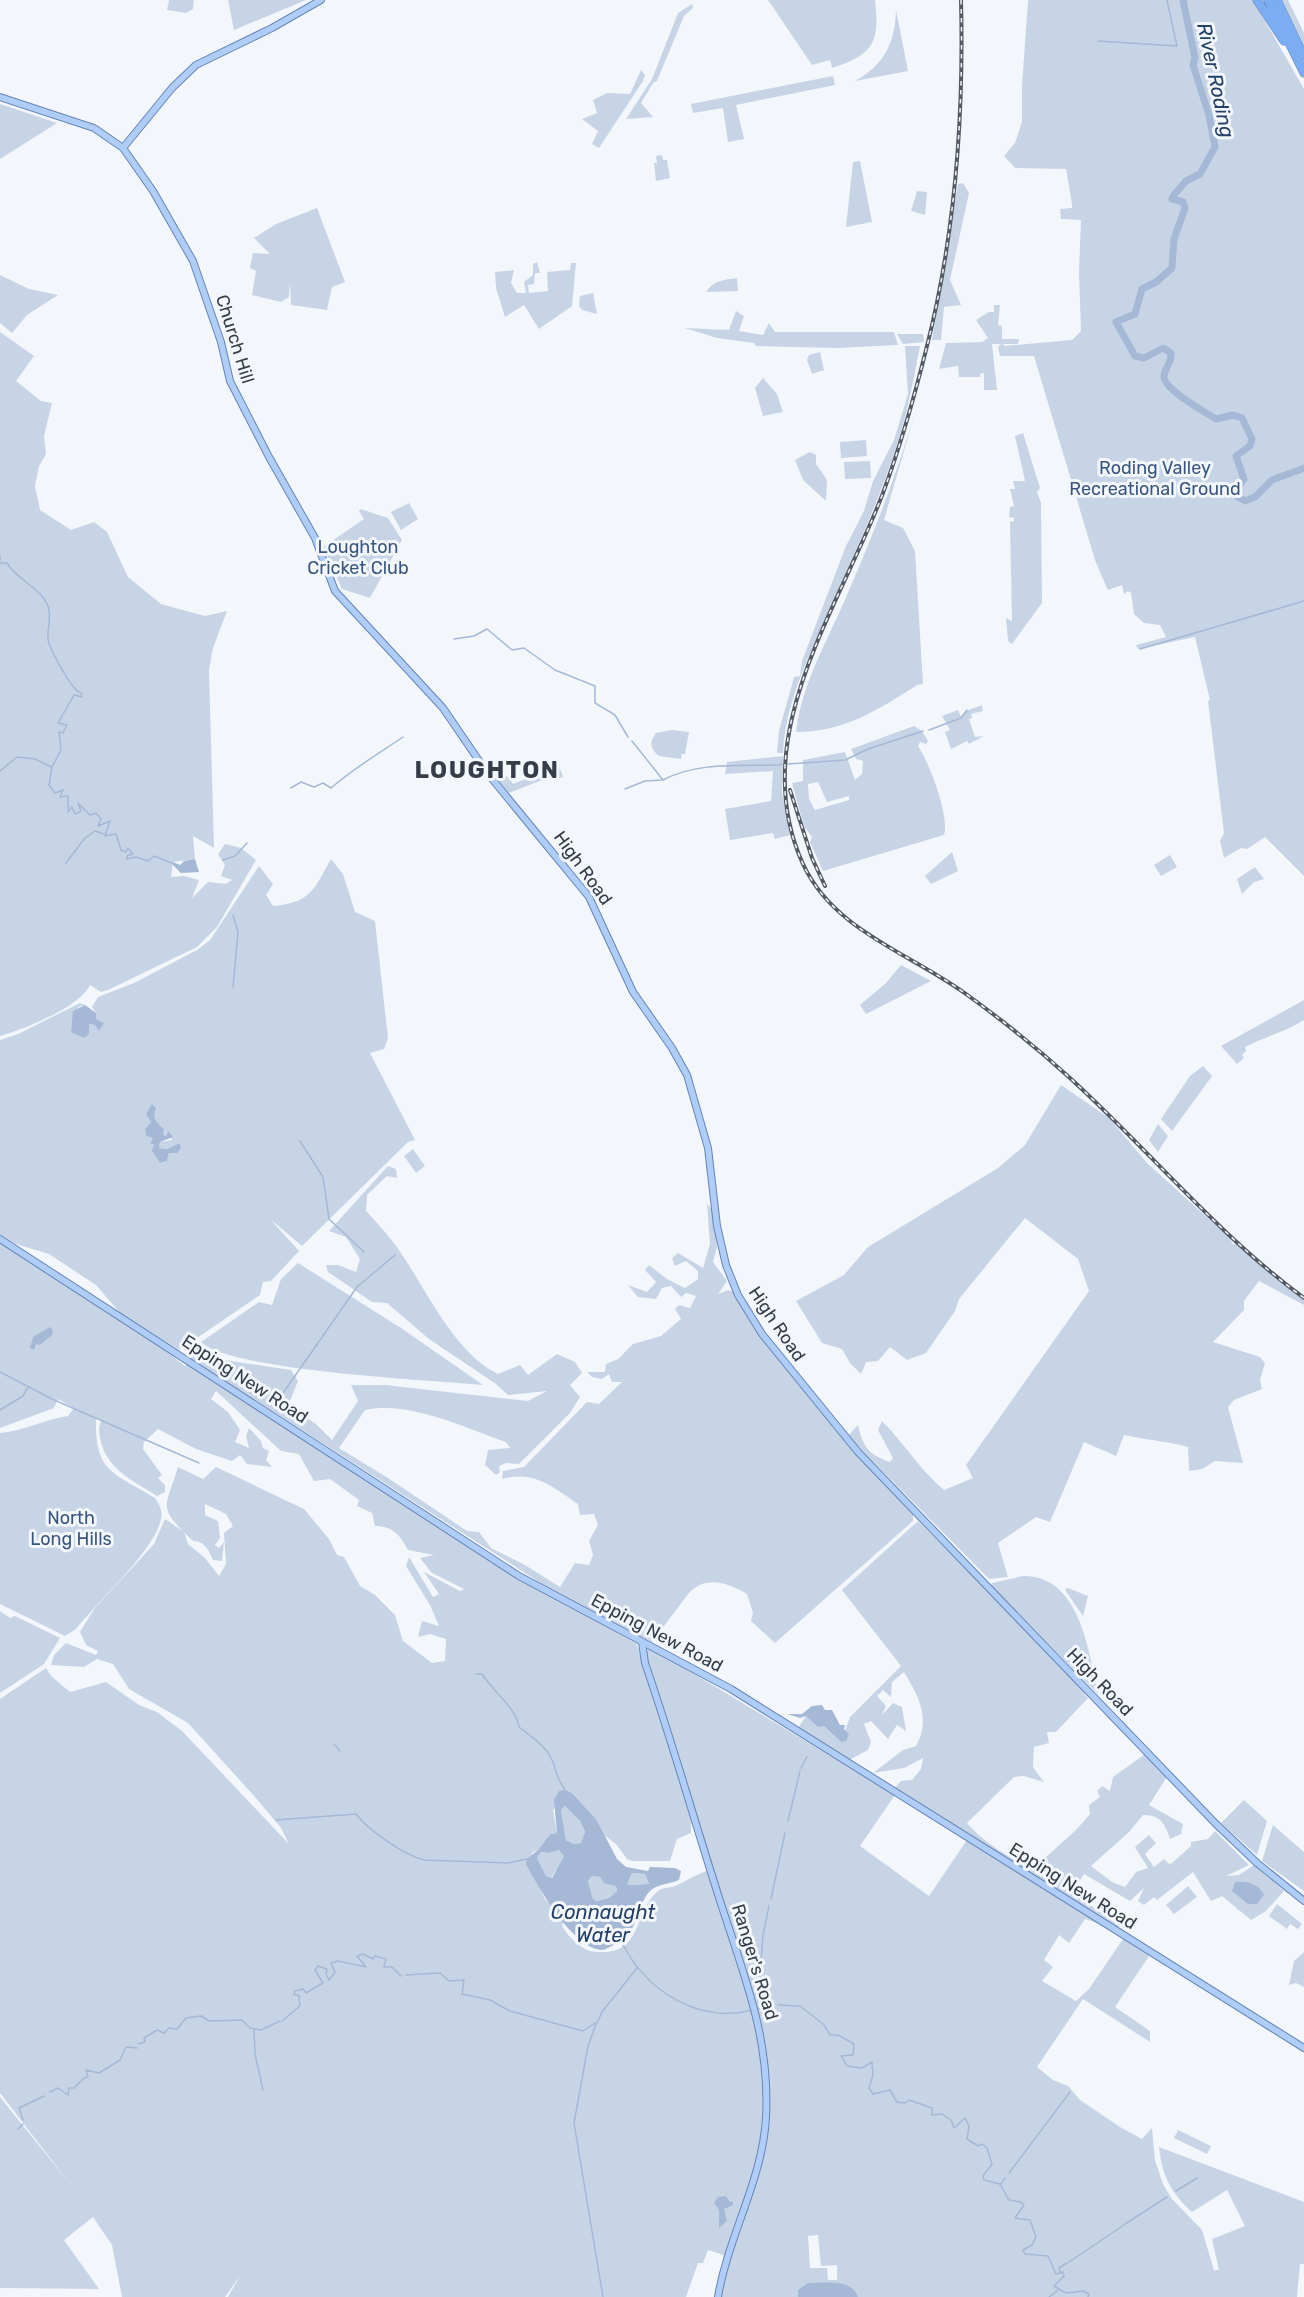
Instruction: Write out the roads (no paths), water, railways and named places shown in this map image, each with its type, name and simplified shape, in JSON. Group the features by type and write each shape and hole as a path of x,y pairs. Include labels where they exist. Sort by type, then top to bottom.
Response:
{"highway":[{"path":"1257,0 1302,70"},
{"path":"1268,0 1302,70"},
{"path":"1277,0 1304,56"}],"main road":[{"path":"123,148 172,88 196,65 272,28 321,0"},
{"name":"Church Hill","path":"0,97 90,126 106,134 123,148 153,191 193,261 221,342 230,381 269,457 315,538 327,574"},
{"name":"High Road","path":"327,574 345,603 443,708 488,774 589,897 630,986 687,1075 708,1148 717,1226 726,1265 742,1303 781,1360 858,1452 1159,1766 1236,1844 1304,1901"},
{"name":"Epping New Road","path":"0,1239 519,1576 731,1689 1304,2048"},
{"name":"Ranger's Road","path":"642,1642 645,1663 755,2006 763,2041 766,2118 762,2149 724,2268 718,2297"}],"water":[{"path":"195,859 199,872 181,873 172,864 173,862 180,865 184,861"},
{"path":"85,1005 96,1013 96,1019 104,1023 99,1031 95,1025 89,1024 89,1034 84,1038 71,1032 73,1011"},
{"path":"152,1104 156,1108 154,1115 156,1120 164,1129 163,1135 166,1136 168,1131 173,1137 160,1142 159,1148 167,1149 180,1143 181,1148 177,1153 169,1153 167,1161 160,1163 152,1151 154,1144 150,1144 153,1138 146,1136 145,1129 151,1122 146,1114"},
{"path":"50,1327 53,1330 52,1335 40,1345 36,1344 34,1350 30,1348 33,1337"},
{"path":"822,1705 825,1710 832,1710 840,1725 845,1725 844,1729 849,1734 846,1741 841,1742 824,1726 818,1727 806,1716 800,1718 787,1714 802,1714 812,1706"},
{"name":"Connaught Water","path":"565,1790 572,1793 596,1819 617,1859 626,1867 648,1871 650,1867 675,1868 681,1871 679,1880 651,1890 631,1930 608,1948 601,1950 590,1946 568,1928 547,1901 526,1864 527,1859 539,1849 550,1834 557,1833 554,1800 559,1791","holes":["565,1806 580,1821 585,1832 581,1843 574,1844 566,1840 561,1810","559,1850 564,1856 552,1878 546,1876 537,1858 541,1852 549,1853","632,1873 645,1874 649,1884 627,1885","592,1876 600,1877 604,1883 616,1886 617,1891 609,1898 597,1901 593,1899 588,1881"]},
{"path":"1235,1882 1252,1884 1264,1895 1257,1904 1248,1904 1232,1891"},
{"path":"726,2196 730,2202 733,2201 733,2205 724,2209 727,2221 719,2228 719,2210 714,2203 718,2197"},
{"path":"808,2283 844,2284 855,2291 858,2297 798,2297 798,2290"}],"waterway":[{"path":"1098,41 1177,46 1167,0"},
{"name":"River Roding","path":"1183,0 1195,58 1193,65 1209,115 1215,147 1200,174 1186,181 1173,196 1172,199 1183,202 1185,208 1174,239 1172,268 1156,282 1142,289 1135,314 1116,322 1135,356 1144,358 1163,348 1171,353 1164,376 1165,381 1194,406 1216,419 1233,415 1242,418 1252,439 1250,446 1236,456 1244,479 1237,489 1238,497 1245,501 1255,497 1272,480 1304,468"},
{"path":"0,563 7,563 44,599 49,610 49,644 67,677 82,697 74,695 58,723 67,725 63,733 59,732 61,750 52,767 49,785 55,793 63,790 60,797 68,796 68,812 72,807 75,814 81,811 78,803 90,815 96,813 101,819 98,826 110,821 105,836 116,834 121,850 126,852 128,848 133,854 127,856 127,859 136,857 148,861 154,856 172,863"},
{"path":"1140,649 1304,601"},
{"path":"454,639 474,636 487,629 512,650 524,648 555,670 595,686 595,703 615,715 628,737"},
{"path":"929,730 961,718 967,710"},
{"path":"788,764 845,760 868,749 923,731"},
{"path":"291,788 301,782 314,787 323,783 331,788 403,737"},
{"path":"632,741 663,780 689,770 704,768 733,765 777,765"},
{"path":"0,771 17,757 35,759 51,767"},
{"path":"625,789 645,781 663,780"},
{"path":"66,863 85,838 95,831 104,834"},
{"path":"223,860 235,856 247,843"},
{"path":"233,915 238,932 233,987"},
{"path":"300,1141 323,1177 329,1219 364,1252"},
{"path":"285,1414 274,1406 357,1287 395,1255"},
{"path":"0,1372 52,1399 199,1463"},
{"path":"0,1410 23,1396 28,1387"},
{"path":"476,1674 482,1674 514,1713 519,1727 545,1749 565,1790"},
{"path":"334,1744 340,1751"},
{"path":"801,1768 807,1757"},
{"path":"788,1821 800,1771"},
{"path":"276,1820 356,1814 387,1841 424,1860 508,1863 527,1859"},
{"path":"771,1899 785,1833"},
{"path":"758,2009 764,2005 761,2000 765,1987 760,1975 763,1935 769,1906"},
{"path":"623,1945 646,1977 677,2000 695,2008 713,2012 733,2013 753,2010"},
{"path":"282,2021 300,2006 299,1996 294,1994 295,1991 303,1989 306,1993 323,1983 315,1970 318,1966 327,1969 326,1974 329,1980 335,1972 331,1963 338,1961 366,1967 357,1956 363,1954 373,1959 375,1956 386,1959 384,1967 392,1967 401,1976"},
{"path":"597,2023 602,2012 637,1968"},
{"path":"406,1975 439,1973"},
{"path":"440,1973 449,1981 464,1980 462,1994 490,2000 510,2011 583,2031 595,2023"},
{"path":"778,2005 800,2006 823,2024"},
{"path":"138,2044 145,2042 144,2038 157,2030 164,2033 169,2028 177,2029 186,2018 201,2016 209,2021 242,2020 250,2028 261,2030 280,2021"},
{"path":"596,2024 588,2046 574,2123 603,2297"},
{"path":"824,2025 830,2035 838,2035 854,2044 853,2055 841,2056 847,2066 862,2068 872,2062 873,2075 869,2088 873,2094 890,2090 897,2102 905,2103 909,2100 932,2108 932,2115 942,2114 951,2120 954,2128 965,2118 969,2126 967,2139 978,2146 982,2144 987,2148 992,2164 983,2176 984,2180 1000,2184 1009,2200 1021,2202 1024,2205 1015,2218 1030,2220 1036,2237 1032,2245 1023,2250 1025,2254 1048,2256 1056,2274 1063,2272 1064,2276 1054,2286 1066,2293 1083,2291 1089,2294 1088,2297"},
{"path":"254,2030 255,2054 263,2090"},
{"path":"50,2092 58,2088 68,2095 69,2088 74,2088 88,2077 86,2070 99,2073 120,2060 126,2047 137,2048"},
{"path":"1009,2173 1070,2092"},
{"path":"23,2120 19,2108 44,2096"},
{"path":"18,2129 23,2124"},
{"path":"1000,2185 1005,2178"},
{"path":"1176,2191 1197,2178"},
{"path":"1125,2224 1167,2197"},
{"path":"1069,2262 1124,2225"},
{"path":"1060,2272 1059,2268 1067,2263"},
{"path":"1049,2297 1058,2290"}],"railway":[{"path":"961,0 959,132 951,220 936,307 912,404 889,476 865,537 823,628 805,674 791,721 785,769 788,816 803,864 817,887 834,907 875,939 966,994 1032,1045 1099,1105 1242,1247 1304,1298"},
{"path":"790,790 812,858 825,886"}],"district":[{"name":"LOUGHTON","path":"487,770"}],"park label":[{"name":"Roding Valley Recreational Ground","path":"1155,478"},
{"name":"Loughton Cricket Club","path":"358,557"},
{"name":"North Long Hills","path":"71,1528"}]}
